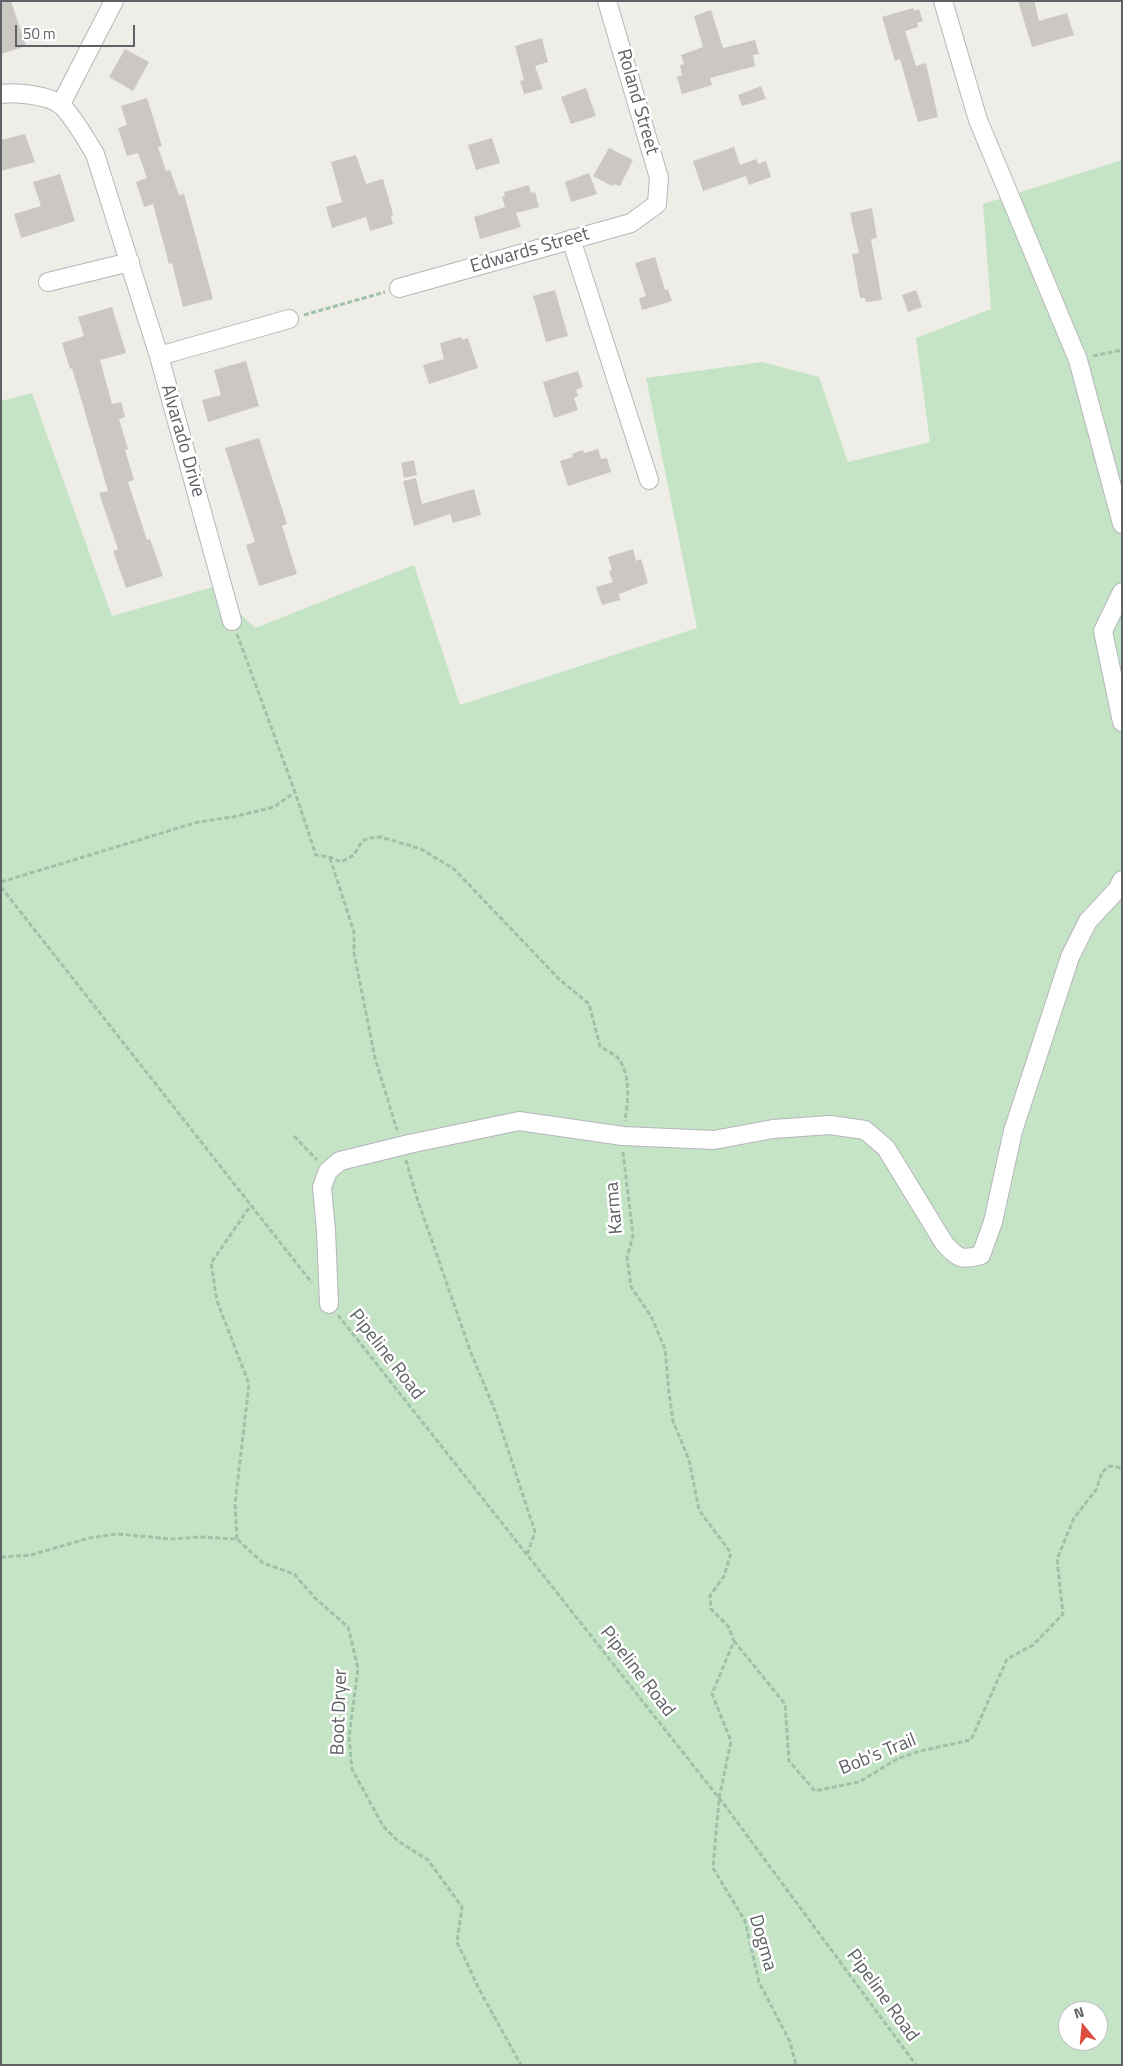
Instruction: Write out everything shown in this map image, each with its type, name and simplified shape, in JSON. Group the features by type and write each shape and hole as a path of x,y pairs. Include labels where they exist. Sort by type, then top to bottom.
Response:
{"street":[{"path":"1,94 26,94 49,99 61,104 114,1"},
{"name":"Roland Street","path":"608,1 660,178 657,204"},
{"path":"943,1 978,120 1078,360 1122,524"},
{"name":"Alvarado Drive","path":"61,104 95,154 158,356 232,621"},
{"name":"Edwards Street","path":"399,288 631,223 657,204"},
{"path":"571,240 649,480"},
{"path":"48,282 130,262"},
{"path":"158,356 289,319"},
{"path":"1122,592 1103,631 1122,722"},
{"path":"329,1304 322,1187 328,1171 340,1162 402,1146 519,1122 623,1136 714,1140 773,1129 830,1125 865,1130 886,1148 944,1243 956,1256 967,1259 981,1255 994,1222 1013,1131 1070,957 1088,921 1117,890 1122,880"}],"path":[{"path":"289,319 399,288"},
{"path":"1078,360 1122,350"},
{"path":"232,621 295,792 316,856 330,857 354,932 354,953 375,1058 424,1216 471,1353 496,1413 535,1532 527,1555"},
{"path":"1,882 198,822 233,817 274,807 295,792"},
{"name":"Karma","path":"330,857 341,862 354,855 362,841 380,837 421,849 454,869 559,979 589,1004 600,1046 618,1058 627,1078 628,1104 622,1146 633,1236 627,1257 631,1287 651,1316 665,1349 673,1421 689,1460 699,1510 731,1553 724,1576 710,1596 711,1609 728,1626 734,1641"},
{"name":"Pipeline Road","path":"1,887 719,1799 916,2065"},
{"path":"294,1136 328,1171"},
{"path":"1,1557 30,1555 89,1538 117,1534 172,1539 199,1537 237,1539 235,1504 249,1384 217,1301 211,1263 252,1205"},
{"name":"Bob's Trail","path":"734,1641 785,1704 789,1761 815,1791 859,1782 897,1759 920,1751 971,1740 1007,1659 1032,1645 1063,1614 1057,1559 1067,1532 1074,1518 1096,1490 1102,1472 1110,1466 1122,1468"},
{"name":"Boot Dryer","path":"237,1539 263,1563 294,1574 315,1598 348,1627 358,1668 349,1738 352,1770 383,1826 398,1841 428,1860 462,1907 457,1942 479,1989 521,2065"},
{"path":"719,1799 731,1741 712,1694 734,1641"},
{"name":"Dogma","path":"719,1799 713,1868 745,1921 759,1982 790,2042 796,2065"}],"green space":[{"path":"1122,160 1122,2065 1,2065 1,401 32,393 112,616 213,587 255,628 414,565 460,705 697,628 646,378 762,362 819,377 848,462 930,442 916,338 991,309 983,204"}],"building":[{"path":"1,1 11,1 26,46 1,54"},
{"path":"1018,1 1034,1 1039,21 1067,13 1074,35 1032,47"},
{"path":"913,8 914,11 919,9 923,21 917,23 918,27 905,31 916,66 926,63 938,117 918,122 900,59 895,61 882,17"},
{"path":"711,10 723,48 755,40 759,54 753,55 755,66 710,78 712,85 682,94 677,77 682,75 680,65 684,64 681,55 703,47 694,16"},
{"path":"542,38 548,62 535,66 543,89 524,94 520,81 524,80 515,46"},
{"path":"125,49 149,62 133,91 109,77"},
{"path":"761,86 766,99 742,106 738,95"},
{"path":"586,88 596,116 571,124 561,97"},
{"path":"147,98 162,146 158,147 166,171 170,170 179,195 184,194 213,299 183,307 172,263 169,264 153,204 144,207 136,182 147,178 138,153 127,156 118,128 127,125 121,106"},
{"path":"25,134 35,162 1,171 1,140"},
{"path":"492,138 500,163 476,170 468,145"},
{"path":"734,147 740,165 756,159 758,164 766,161 771,177 749,185 746,176 703,191 693,161"},
{"path":"609,148 633,160 620,186 614,184 612,186 593,176"},
{"path":"356,155 366,184 383,179 393,214 391,217 393,224 370,231 366,217 332,228 326,207 342,202 331,162"},
{"path":"589,173 597,194 571,202 565,182"},
{"path":"60,174 75,221 21,238 14,214 41,206 33,182"},
{"path":"529,185 531,193 535,192 539,207 516,213 521,227 480,239 474,217 505,207 502,197 505,196 504,192"},
{"path":"872,208 877,238 871,239 882,300 866,302 865,298 860,298 852,254 859,253 850,213"},
{"path":"655,257 665,290 668,289 672,301 642,310 639,298 646,296 635,263"},
{"path":"555,290 568,336 546,342 533,296"},
{"path":"916,290 922,307 908,312 902,295"},
{"path":"112,307 126,353 100,360 112,404 121,402 125,417 119,419 128,449 125,450 134,480 128,482 147,540 150,539 163,576 126,588 113,551 118,549 99,493 108,491 72,368 70,369 62,343 84,336 78,317"},
{"path":"461,337 462,340 468,338 478,368 429,384 423,365 444,359 440,343"},
{"path":"246,361 259,406 208,422 202,400 221,395 214,370"},
{"path":"578,371 583,387 576,390 578,396 574,398 578,410 554,418 543,382"},
{"path":"259,438 287,524 282,526 297,574 259,586 246,545 255,542 225,448"},
{"path":"598,449 601,459 607,458 611,472 568,486 560,461 573,457 572,454 583,450 584,453"},
{"path":"414,460 417,475 404,478 401,463"},
{"path":"416,478 422,504 474,489 481,515 453,523 450,514 414,526 403,481"},
{"path":"633,549 636,561 641,559 648,583 619,594 620,600 602,605 596,587 613,582 609,571 612,570 608,557"}]}
